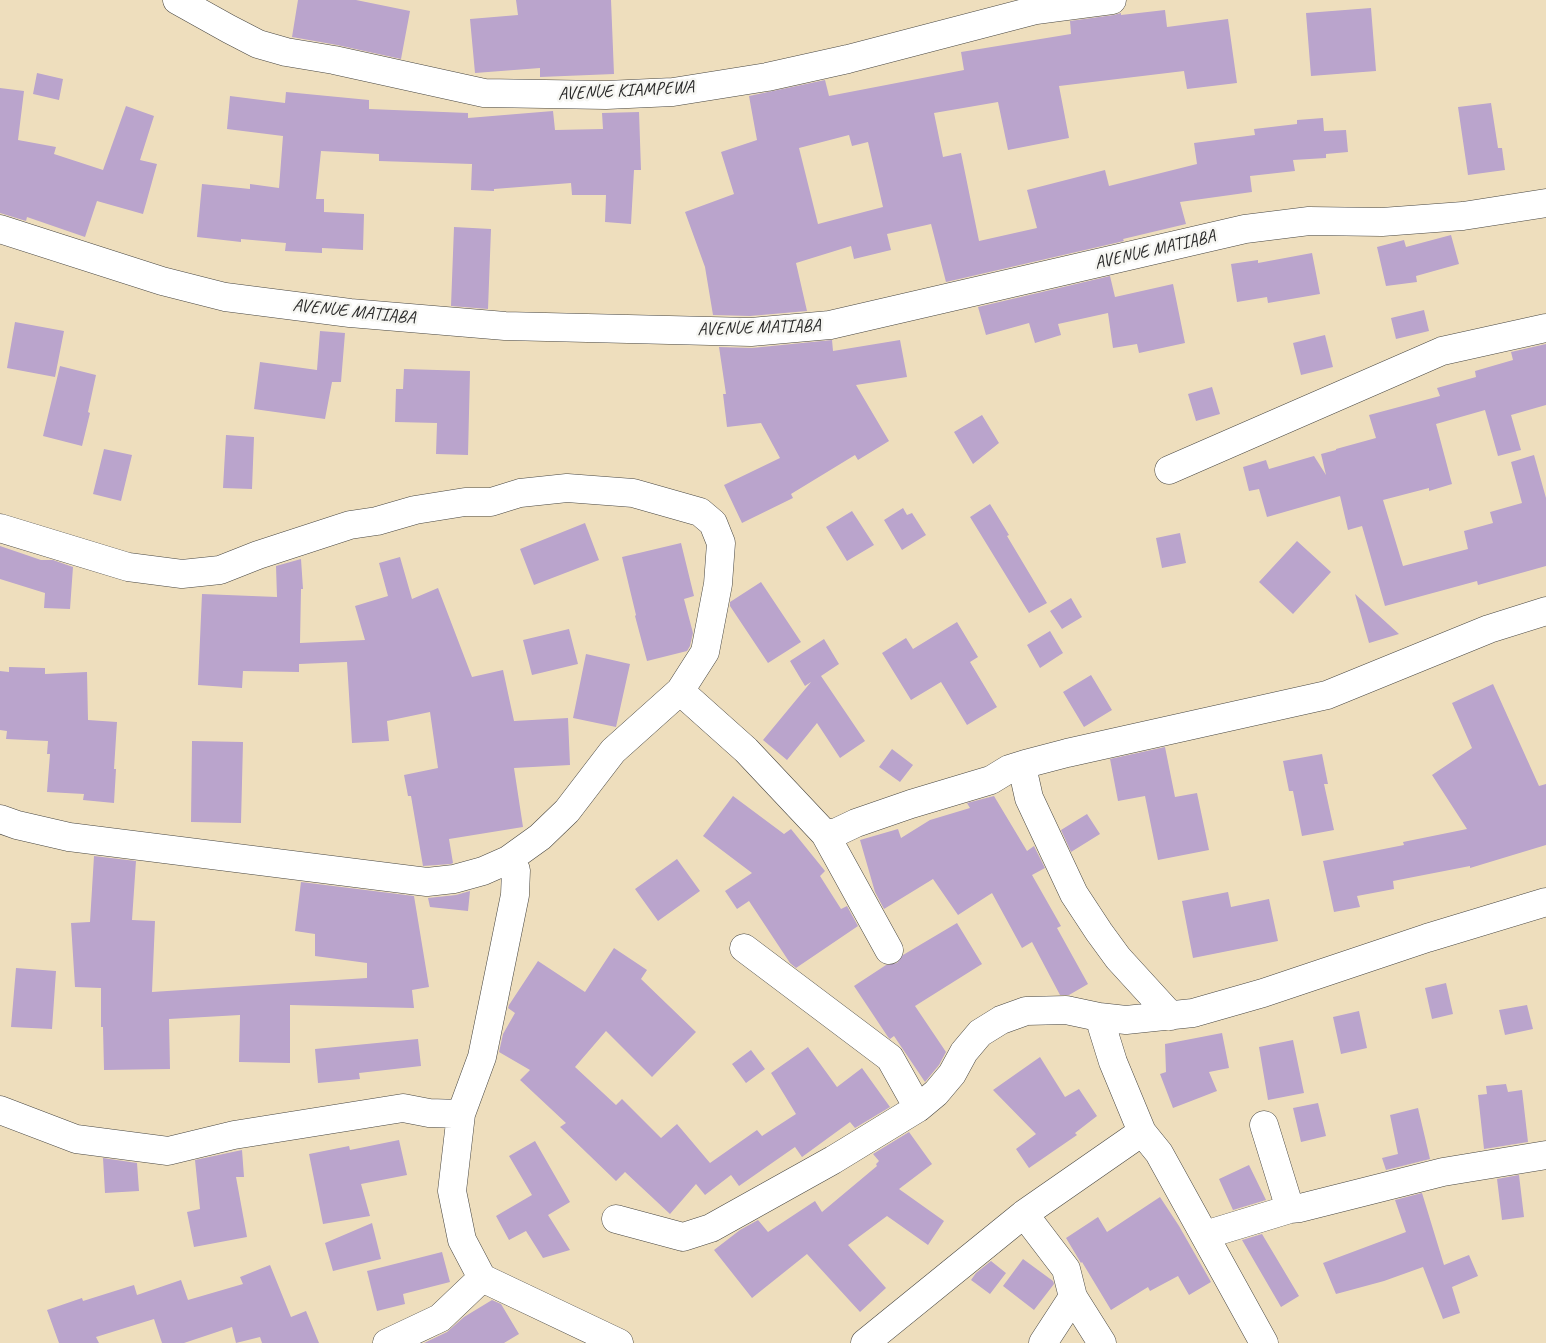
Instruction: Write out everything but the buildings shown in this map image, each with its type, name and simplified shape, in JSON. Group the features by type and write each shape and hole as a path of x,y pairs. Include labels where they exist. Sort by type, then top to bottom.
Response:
{"street":[{"name":"AVENUE KIAMPEWA","path":"177,0 228,30 258,44 286,52 334,60 484,93 606,95 673,92 767,77 848,59 1036,10 1112,0"},
{"name":"AVENUE MATIABA","path":"0,229 162,281 226,297 350,314 505,326 751,332 830,325 1245,229 1309,221 1382,222 1463,216 1546,203"},
{"path":"1169,470 1442,351 1546,328"},
{"path":"0,528 128,567 182,574 220,570 258,555 350,525 377,521 414,510 465,502 490,502 520,493 567,488 633,493 700,512 713,523 721,543 718,584 705,652 680,691 613,751 567,811 547,830 508,860 483,871 426,882 69,836 18,825 0,819"},
{"path":"826,834 837,832 856,823 911,804 991,780 1009,769 1025,764 1327,695 1489,629 1546,611"},
{"path":"680,691 746,750 826,834 889,950"},
{"path":"1025,764 1023,770 1029,798 1074,894 1118,958 1171,1016"},
{"path":"508,860 516,870 515,895 482,1057 461,1114 452,1191 462,1240 482,1278 619,1343"},
{"path":"616,1219 683,1237 711,1228 833,1160 918,1108 936,1093 964,1052 980,1033 1001,1020 1026,1011 1066,1010 1126,1020 1193,1013 1264,993 1427,938 1546,902"},
{"path":"744,948 890,1058 918,1108"},
{"path":"1099,1017 1112,1062 1142,1132 1159,1153 1264,1343"},
{"path":"0,1110 76,1139 168,1151 234,1135 403,1108 429,1113 461,1114"},
{"path":"1264,1125 1290,1209"},
{"path":"865,1343 1024,1214 1142,1132"},
{"path":"1205,1236 1290,1209 1443,1172 1546,1155"},
{"path":"1024,1214 1066,1269 1073,1297 1102,1343"},
{"path":"387,1343 440,1318 482,1278"},
{"path":"1043,1343 1073,1297"}]}
